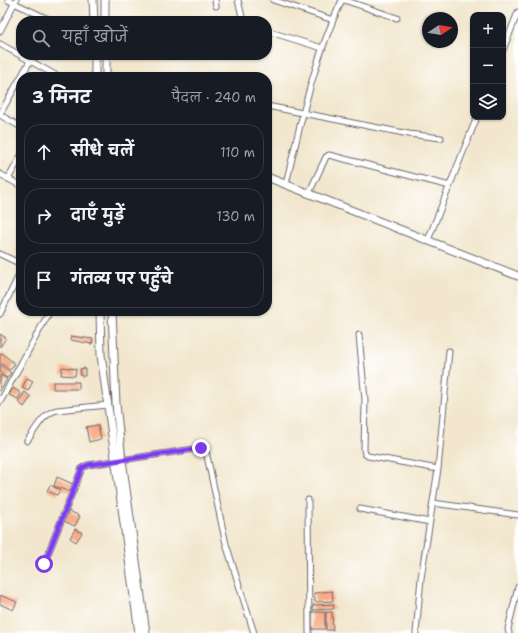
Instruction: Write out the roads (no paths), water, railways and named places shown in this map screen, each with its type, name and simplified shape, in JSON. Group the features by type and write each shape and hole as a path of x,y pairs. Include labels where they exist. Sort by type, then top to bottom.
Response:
{"street":[{"path":"8,0 16,2 43,16"},
{"path":"93,0 94,16"},
{"path":"105,0 105,16"},
{"path":"215,0 216,6"},
{"path":"238,0 242,16"},
{"path":"273,0 333,20"},
{"path":"286,184 302,114 322,48 343,0 397,18"},
{"path":"0,31 16,2"},
{"path":"504,48 518,12"},
{"path":"272,33 322,48"},
{"path":"0,44 16,53"},
{"path":"95,60 95,72"},
{"path":"106,60 106,72"},
{"path":"24,72 30,61 50,72"},
{"path":"16,86 0,114 16,123"},
{"path":"272,107 409,134 441,138"},
{"path":"428,240 476,120"},
{"path":"309,193 326,157 329,156 450,186"},
{"path":"8,179 16,165"},
{"path":"0,174 16,183"},
{"path":"272,179 518,276"},
{"path":"0,254 16,262"},
{"path":"0,314 16,281"},
{"path":"0,402 47,316"},
{"path":"100,316 101,354 108,405 119,460 146,633"},
{"path":"112,316 119,460 139,633"},
{"path":"359,336 365,400 365,454 368,456 438,469"},
{"path":"416,633 421,578 438,469 449,351"},
{"path":"27,441 45,416 51,412 57,410 108,405"},
{"path":"44,564 82,468 88,465 201,448 206,452 226,544 254,633"},
{"path":"308,500 309,633"},
{"path":"433,503 518,515"},
{"path":"360,509 430,522"},
{"path":"509,633 508,629 518,587"}]}
